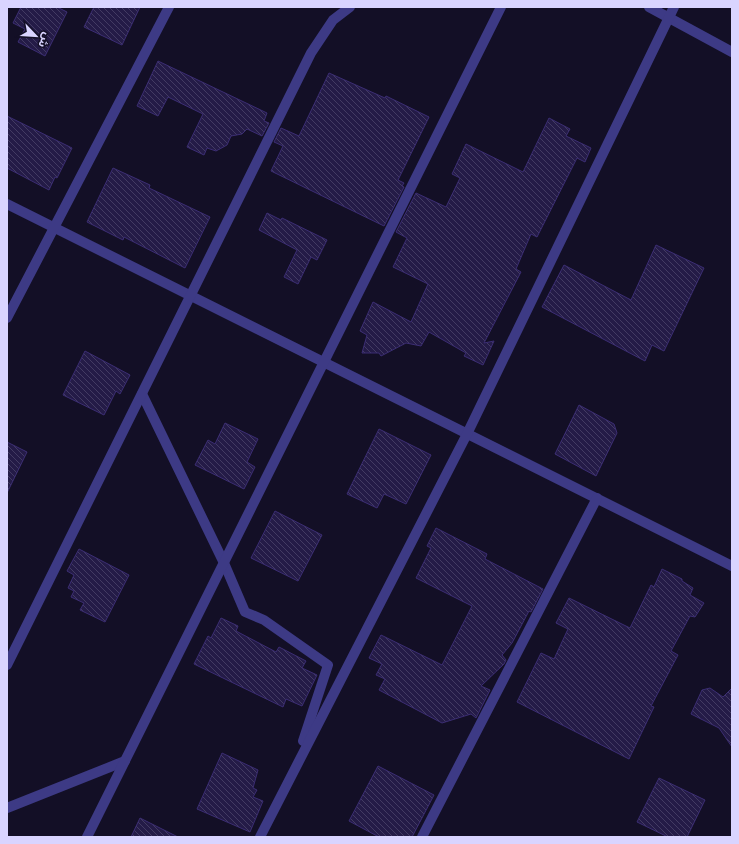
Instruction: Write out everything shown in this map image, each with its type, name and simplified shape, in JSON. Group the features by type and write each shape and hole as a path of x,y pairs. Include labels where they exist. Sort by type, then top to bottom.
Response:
{"street":[{"path":"7,318 169,7"},
{"path":"7,665 311,53 334,20 350,7"},
{"path":"87,837 501,7"},
{"path":"648,7 732,52"},
{"path":"260,837 467,434 674,7"},
{"path":"7,204 732,566"},
{"path":"142,394 224,563 245,612 264,620 328,665 294,770"},
{"path":"422,837 596,498"},
{"path":"7,808 125,761"}],"building":[{"path":"21,7 57,7 67,12 45,56 18,42 25,29 13,23"},
{"path":"94,7 140,7 122,45 84,27"},
{"path":"158,61 267,113 264,121 269,123 262,136 247,129 242,134 231,136 227,145 216,151 207,148 204,155 187,147 203,114 168,97 158,116 137,106"},
{"path":"329,73 385,98 386,96 429,117 398,180 404,183 402,186 404,187 384,226 271,171 283,146 274,142 281,128 299,136"},
{"path":"7,116 72,148 57,178 55,177 49,190 7,168"},
{"path":"549,118 570,129 566,136 591,148 585,162 577,158 537,237 531,234 516,269 521,272 484,343 494,341 483,365 464,356 466,353 429,332 421,346 406,343 381,356 379,353 362,353 367,335 360,331 373,302 411,322 428,284 393,267 407,238 396,232 416,193 446,207 460,178 452,174 466,144 523,172"},
{"path":"113,168 150,185 149,188 210,217 185,268 124,237 123,240 87,222"},
{"path":"267,213 281,220 282,218 327,240 317,260 311,257 298,284 284,277 297,250 259,230"},
{"path":"656,245 704,268 664,351 652,345 645,361 542,307 564,265 631,300"},
{"path":"85,351 130,375 120,394 116,391 104,415 63,395"},
{"path":"579,405 614,424 617,433 596,476 555,454"},
{"path":"225,423 258,439 247,462 255,467 244,489 195,465 208,440 215,444"},
{"path":"379,429 431,455 406,504 384,494 377,508 347,494"},
{"path":"7,442 27,452 7,493"},
{"path":"275,511 322,535 298,581 251,558"},
{"path":"436,528 487,554 485,559 543,589 512,643 502,655 506,660 504,664 481,686 490,690 476,718 471,714 442,723 379,690 385,679 376,675 382,664 369,658 381,635 442,665 472,606 416,578 431,548 427,546"},
{"path":"79,549 129,575 105,622 80,610 84,603 71,597 74,591 68,588 74,575 67,571"},
{"path":"662,569 682,579 682,581 693,588 690,595 704,603 695,617 690,616 671,651 678,655 651,706 654,707 629,759 517,702 541,653 554,659 568,629 556,623 569,598 630,628 651,585 654,587"},
{"path":"221,618 238,626 236,631 276,652 279,647 306,661 302,668 317,675 302,706 286,699 283,707 194,664 208,636 211,638"},
{"path":"710,688 723,697 732,688 732,747 719,728 691,714 702,690"},
{"path":"222,753 258,770 253,788 257,790 253,797 263,801 250,832 197,809"},
{"path":"378,766 434,795 412,837 379,837 349,821"},
{"path":"659,778 705,800 687,837 668,837 637,822"},
{"path":"140,818 178,837 131,837"}]}
